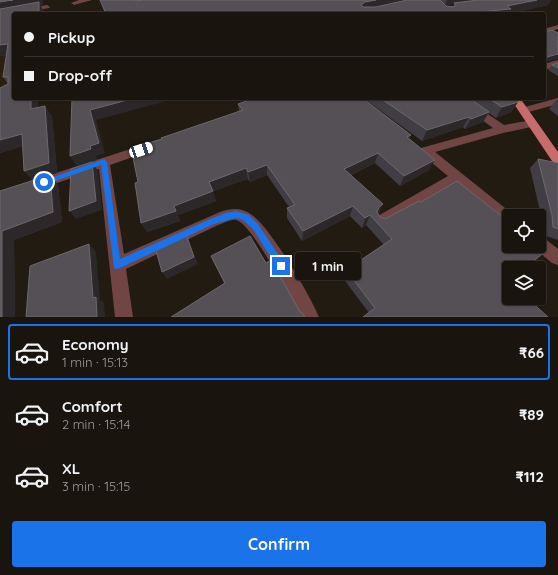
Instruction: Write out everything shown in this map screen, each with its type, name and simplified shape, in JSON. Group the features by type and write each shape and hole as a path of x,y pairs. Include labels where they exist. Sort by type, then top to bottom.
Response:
{"main road":[{"path":"517,100 525,110 532,124 558,161"}],"street":[{"path":"74,3 89,0"},
{"path":"18,12 47,7"},
{"path":"0,15 12,13"},
{"path":"546,30 558,27"},
{"path":"546,67 558,63"},
{"path":"460,100 502,129"},
{"path":"525,110 558,101"},
{"path":"502,213 422,149 502,129 532,124"},
{"path":"30,188 158,144"},
{"path":"104,162 124,317"},
{"path":"381,221 457,177"},
{"path":"117,265 211,222 225,216 236,214 246,218 256,227 281,266 310,317"},
{"path":"546,249 558,258"}],"shaded area":[{"path":"12,27 12,100 51,100 0,108 0,29"}],"building":[{"path":"0,0 13,0 0,2"},
{"path":"100,0 376,0 365,2 361,5 363,7 376,7 407,0 440,0 446,6 454,7 456,4 454,3 478,0 537,0 507,6 511,9 479,12 105,12"},
{"path":"39,2 39,12 12,12 12,100 31,100 31,109 45,106 49,163 24,171 22,134 0,140 0,88 8,84 8,77 3,77 8,44 0,45 0,9"},
{"path":"552,30 558,33 558,43 556,44 558,45 558,54 547,57 546,61 546,32"},
{"path":"558,63 558,68 552,65"},
{"path":"72,100 128,100 90,110 99,143 90,146 91,149 70,156"},
{"path":"249,100 365,100 411,135 407,137 435,160 404,176 378,153 344,169 383,204 379,207 377,212 380,217 385,219 419,201 421,202 457,181 502,216 502,253 544,253 534,261 502,261 502,305 535,305 548,317 363,317 375,308 346,270 392,239 370,215 365,218 353,206 303,231 287,208 295,205 267,165 248,172 246,168 209,182 213,191 174,206 176,211 141,223 135,183 138,182 131,148 162,139 161,138 243,110 238,104"},
{"path":"383,100 472,100 489,112 471,119 469,117 427,130"},
{"path":"491,100 516,100 518,102 502,107"},
{"path":"538,159 558,163 558,229 553,227 552,215"},
{"path":"92,162 96,201 69,211 71,169"},
{"path":"50,175 53,212 2,231 2,317 0,317 0,191"},
{"path":"186,234 194,257 162,272 155,247"},
{"path":"250,236 266,263 271,260 300,312 305,317 171,317 225,283 211,256"},
{"path":"89,244 93,298 96,297 97,317 26,317 30,266"}],"route":[{"path":"44,182 104,162 117,265 211,222 225,216 236,214 246,218 256,227 281,266"}]}
